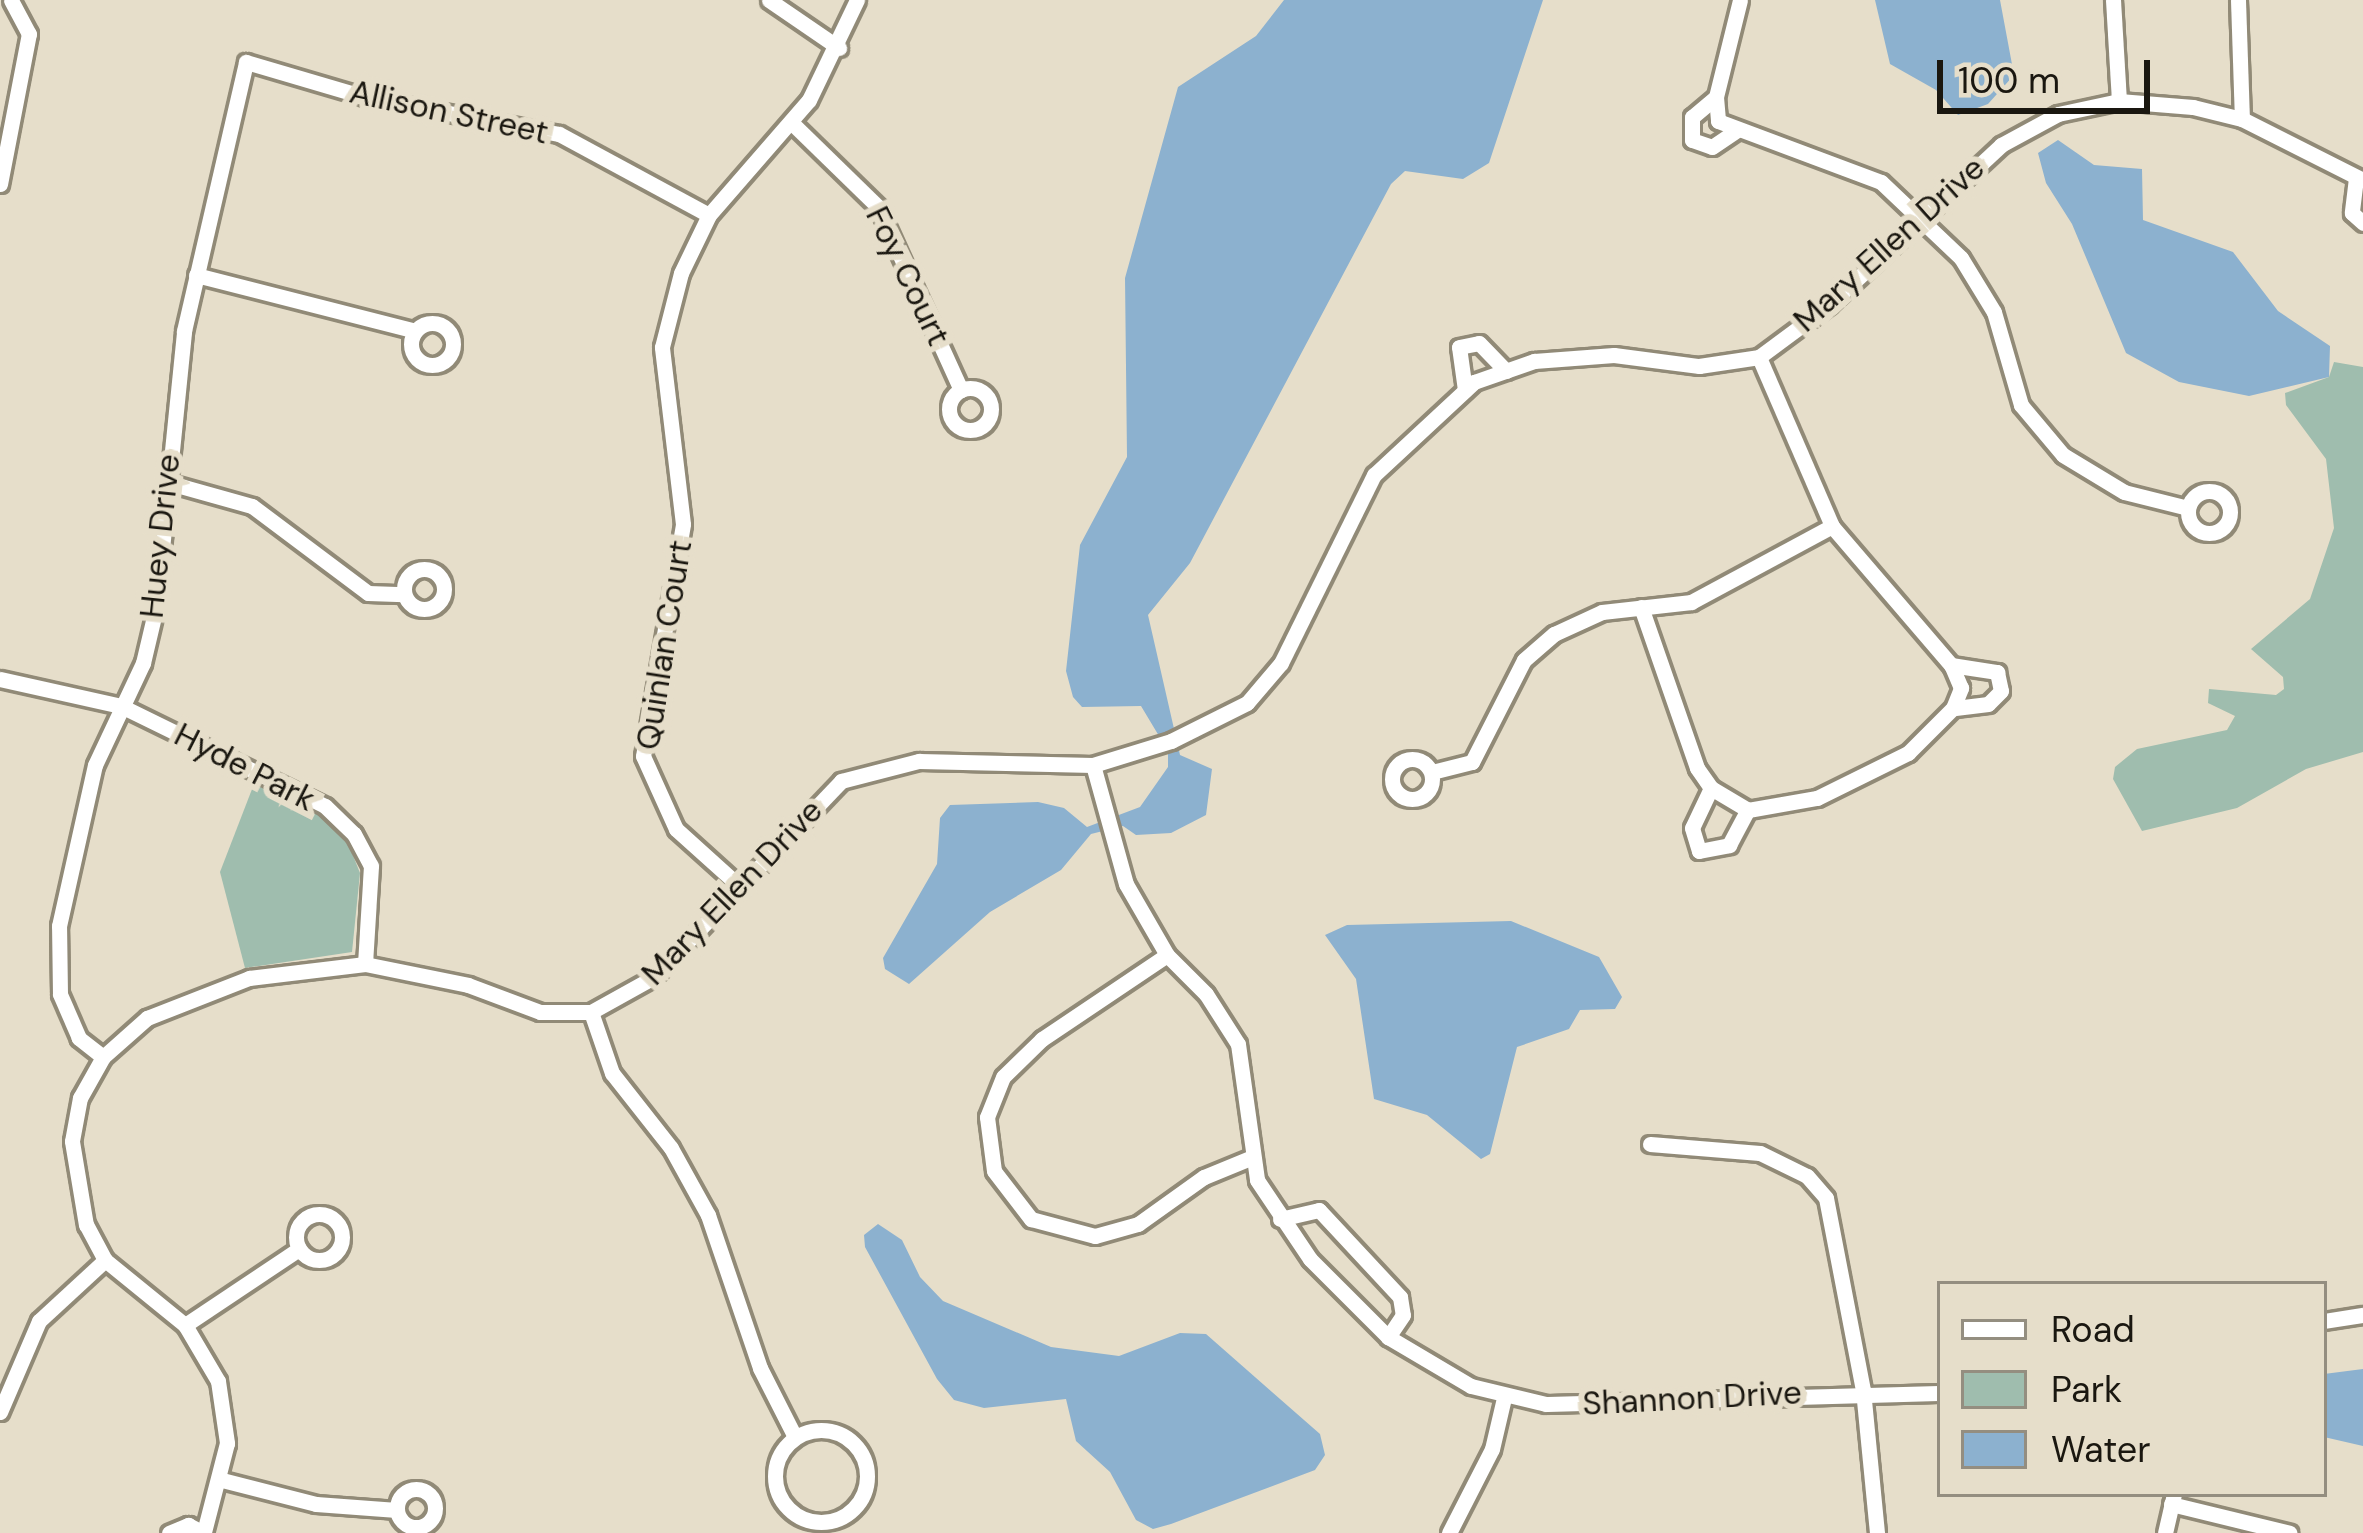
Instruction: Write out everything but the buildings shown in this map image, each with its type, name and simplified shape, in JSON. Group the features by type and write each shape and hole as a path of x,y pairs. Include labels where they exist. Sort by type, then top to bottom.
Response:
{"street":[{"path":"0,184 29,34 11,0"},
{"path":"769,0 839,48"},
{"name":"Quinlan Court","path":"737,884 661,809 643,756 683,524 662,347 681,273 709,215 790,122 839,48 857,0"},
{"path":"1740,0 1716,97 1718,121 1858,170 1918,215 1961,258 1994,312 2021,405 2062,455 2124,492 2188,508"},
{"path":"2113,0 2119,101"},
{"path":"2237,0 2242,119"},
{"name":"Allison Street","path":"246,62 365,97 559,134 709,215"},
{"name":"Huey Drive","path":"103,1058 79,1038 60,994 59,926 73,839 121,706 143,663 156,608 166,482 196,274 246,62"},
{"path":"1716,97 1692,118 1692,140 1712,147 1736,131"},
{"name":"Mary Ellen Drive","path":"591,1012 654,977 820,797 877,768 919,761 1093,765 1140,755 1246,703 1281,663 1374,475 1465,390 1506,371 1614,355 1699,366 1759,357 1829,305 1918,215 2001,145 2058,114 2119,101 2242,119 2360,179"},
{"name":"Foy Court","path":"790,122 878,207 961,390"},
{"path":"2360,179 2352,213 2363,223"},
{"path":"196,274 415,331"},
{"path":"1465,390 1459,347 1479,343 1506,371"},
{"path":"1641,607 1697,768 1712,788 1748,810 1817,797 1908,753 1953,708 1961,688 1952,665 1832,526 1759,357"},
{"path":"166,482 252,506 368,593 404,594"},
{"path":"1432,772 1472,762 1524,660 1554,634 1602,612 1691,602 1832,526"},
{"path":"1952,665 1997,672 2001,691 1988,704 1953,708"},
{"name":"Hyde Park","path":"0,679 121,706 325,806 354,834 371,866 365,964"},
{"name":"Shannon Drive","path":"1093,765 1113,850 1167,956 1238,1044 1250,1096 1250,1158 1280,1219 1333,1287 1388,1336 1444,1373 1504,1398 1587,1407 1863,1390 1937,1393"},
{"path":"1712,788 1692,828 1699,851 1729,845 1748,810"},
{"path":"1167,956 1031,1047 1003,1077 987,1117 994,1171 1031,1219 1095,1236 1138,1223 1204,1177 1250,1158"},
{"path":"170,1533 188,1525 204,1533 222,1480 225,1406 185,1325 105,1260 86,1225 72,1141 80,1098 103,1058 147,1018 194,997 306,966 365,964 468,985 540,1012 591,1012 612,1073 686,1171 708,1215 760,1368 795,1437"},
{"path":"1650,1144 1725,1146 1807,1176 1836,1222 1863,1390 1877,1533"},
{"path":"1280,1219 1318,1210 1400,1297 1403,1315 1388,1336"},
{"path":"185,1325 298,1249"},
{"path":"0,1412 39,1322 105,1260"},
{"path":"2327,1321 2363,1315"},
{"path":"1449,1533 1492,1448 1504,1398"},
{"path":"840,1433 862,1454 867,1484 852,1510 809,1520 784,1504 775,1475 795,1437 840,1433"},
{"path":"222,1480 316,1504 397,1510"},
{"path":"2165,1533 2172,1499 2290,1533"}],"green space":[{"path":"2334,362 2363,367 2363,752 2306,769 2237,808 2142,831 2113,779 2115,767 2137,749 2227,730 2235,716 2208,703 2209,689 2276,695 2284,689 2283,677 2251,649 2310,599 2334,528 2326,459 2286,405 2285,393 2329,377"},
{"path":"254,784 329,820 346,838 360,873 352,952 245,968 220,872"}],"water":[{"path":"1284,0 1543,0 1489,163 1463,179 1405,171 1391,184 1190,563 1148,615 1180,755 1212,769 1206,815 1171,833 1136,835 1123,826 1091,834 1061,870 990,912 909,984 885,969 883,958 937,864 940,818 950,805 1038,802 1064,808 1087,827 1140,807 1168,767 1168,751 1141,706 1082,707 1073,697 1066,671 1080,545 1127,457 1125,278 1178,87 1256,36"},
{"path":"1875,0 2000,0 2014,75 1988,104 1958,115 1936,90 1890,64"},
{"path":"2058,140 2094,165 2142,169 2143,220 2233,252 2278,311 2330,346 2329,377 2249,396 2179,382 2126,353 2072,224 2046,183 2038,153"},
{"path":"1511,921 1599,957 1622,997 1615,1009 1580,1010 1569,1029 1517,1047 1490,1154 1481,1159 1427,1115 1374,1099 1356,979 1325,935 1347,925"},
{"path":"878,1224 902,1240 920,1277 943,1301 1051,1347 1119,1356 1180,1333 1206,1334 1320,1434 1325,1455 1315,1470 1153,1529 1136,1520 1110,1472 1076,1441 1066,1399 984,1408 954,1400 937,1379 865,1247 864,1235"},
{"path":"2363,1369 2363,1446 2327,1438 2327,1374"}]}
